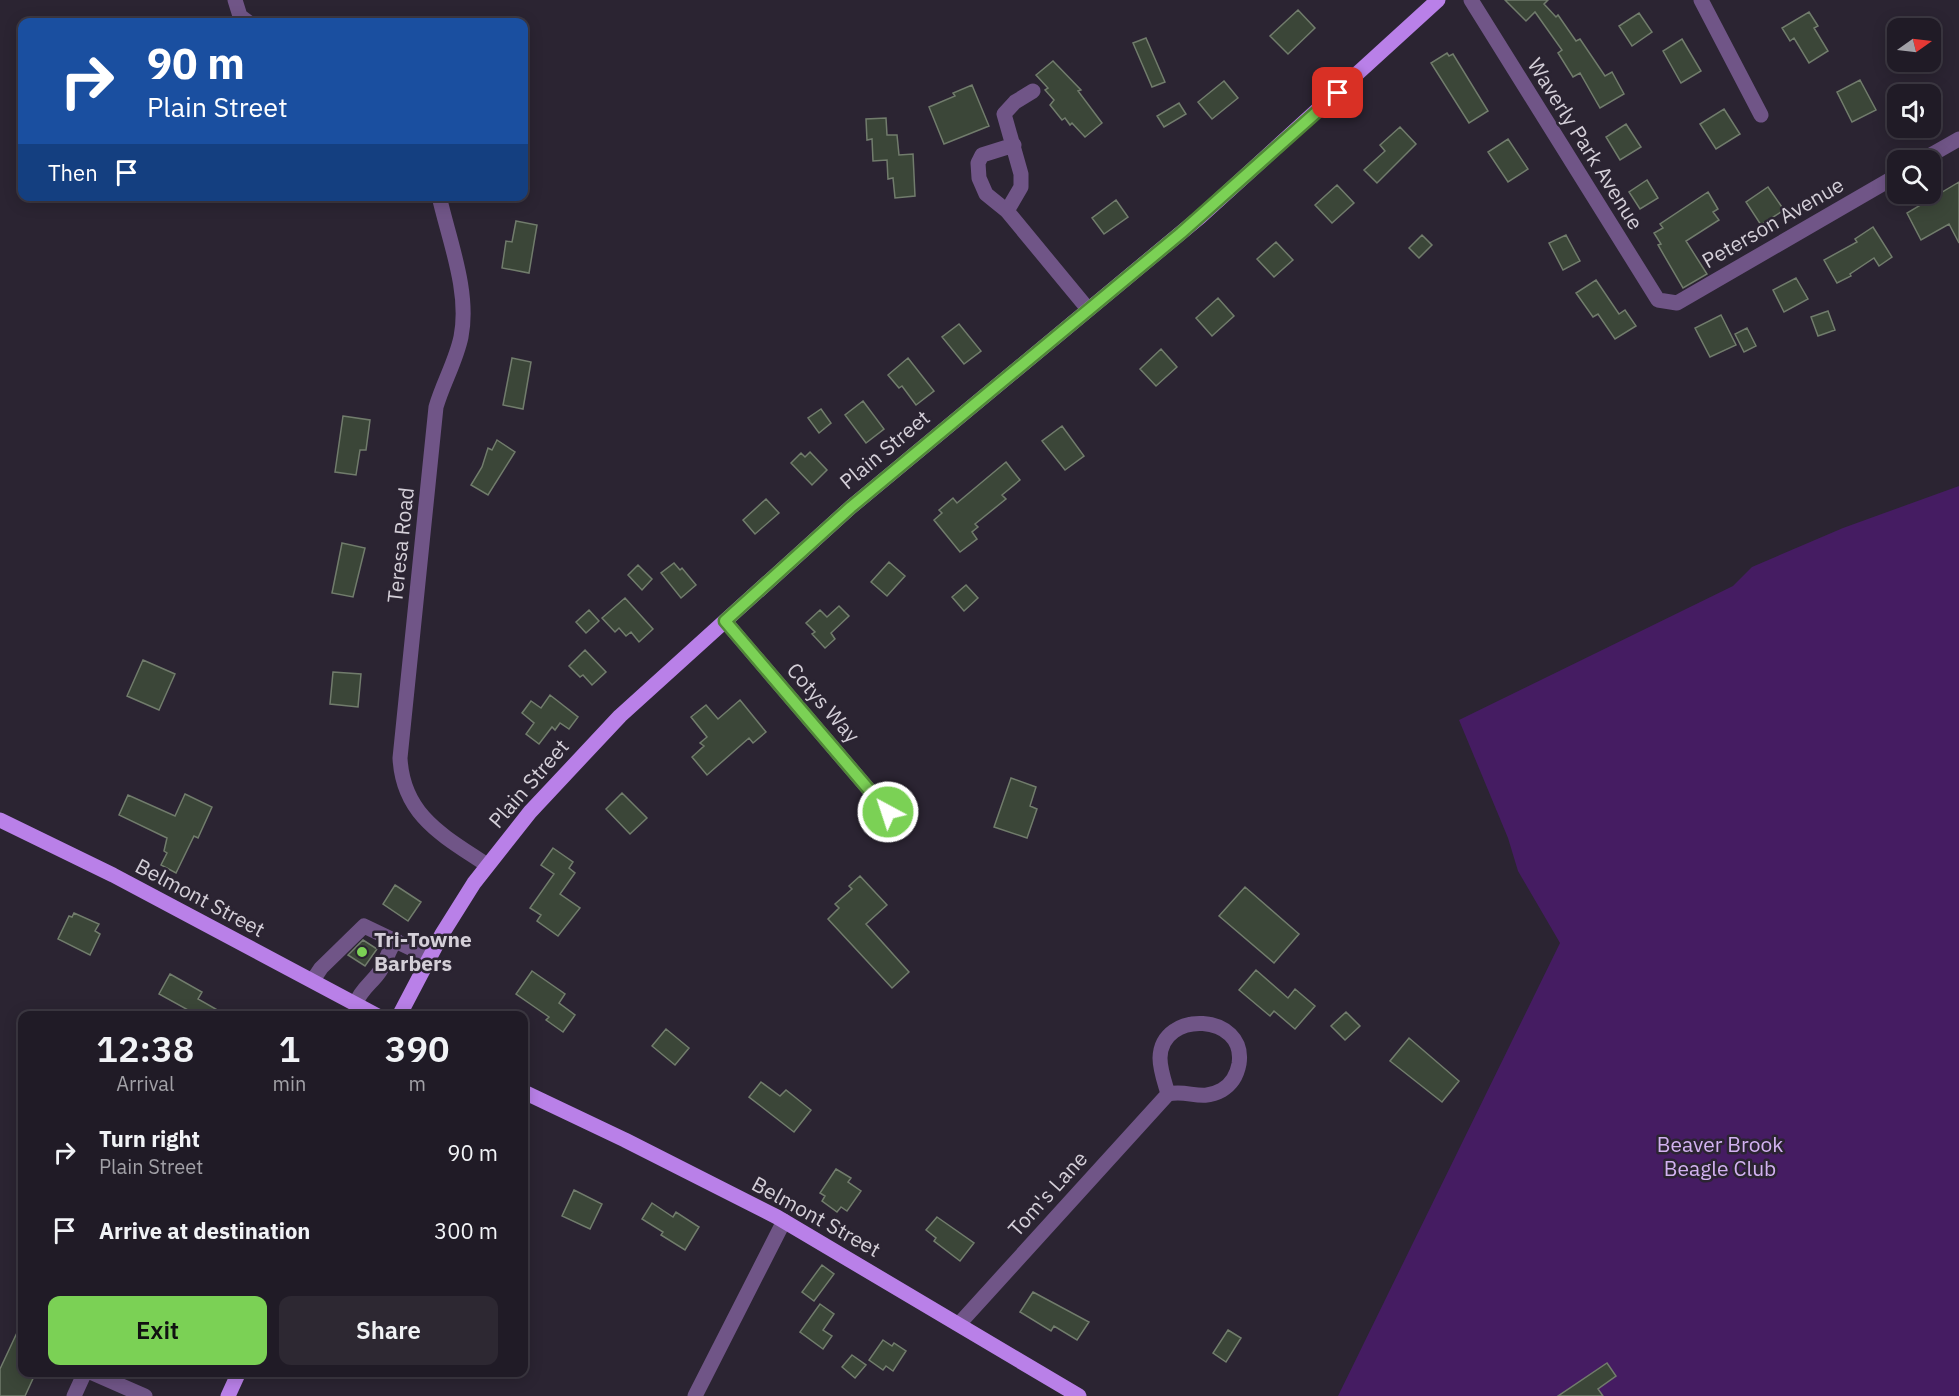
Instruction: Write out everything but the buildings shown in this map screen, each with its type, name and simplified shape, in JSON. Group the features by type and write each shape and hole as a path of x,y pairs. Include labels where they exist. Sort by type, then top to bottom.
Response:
{"main road":[{"name":"Plain Street","path":"402,1011 457,909 487,865 530,812 594,742 881,481 1225,194 1438,0"},
{"name":"Belmont Street","path":"0,820 113,875 370,1011"},
{"name":"Belmont Street","path":"528,1094 634,1144 784,1221 1079,1396"},
{"path":"228,1396 237,1377"}],"street":[{"path":"235,0 243,18"},
{"name":"Waverly Park Avenue","path":"1471,0 1658,300 1668,304"},
{"path":"1701,0 1761,115"},
{"path":"1007,211 1021,187 1021,174 1004,114 1015,102 1033,91"},
{"path":"1940,150 1959,139"},
{"path":"1014,145 982,155 978,164 979,178 986,194 1007,211 1088,309"},
{"name":"Peterson Avenue","path":"1668,304 1677,303 1887,181"},
{"name":"Teresa Road","path":"440,201 461,293 462,325 455,358 443,383 436,407 400,765 407,794 421,816 444,836 487,865"},
{"name":"Cotys Way","path":"725,621 888,812"},
{"path":"313,980 321,968 364,926 429,957"},
{"path":"356,1003 363,988 378,974 388,950 396,940"},
{"path":"1191,1024 1209,1024 1226,1030 1239,1050 1237,1073 1231,1083 1224,1089 1205,1096 1176,1092 1168,1094 1160,1059 1161,1049 1169,1035 1191,1024"},
{"name":"Tom's Lane","path":"959,1324 1168,1094"},
{"path":"695,1396 784,1221"},
{"path":"74,1396 83,1377"},
{"path":"101,1377 145,1396"}],"green space":[{"name":"Beaver Brook Beagle Club","path":"1959,486 1959,1396 1338,1396 1560,943 1518,871 1508,838 1459,720 1733,586 1752,567 1843,528"}],"place":[{"name":"Tri-Towne Barbers","path":"362,952"}],"route":[{"path":"888,812 725,621 851,507 1181,233 1338,93"}]}
